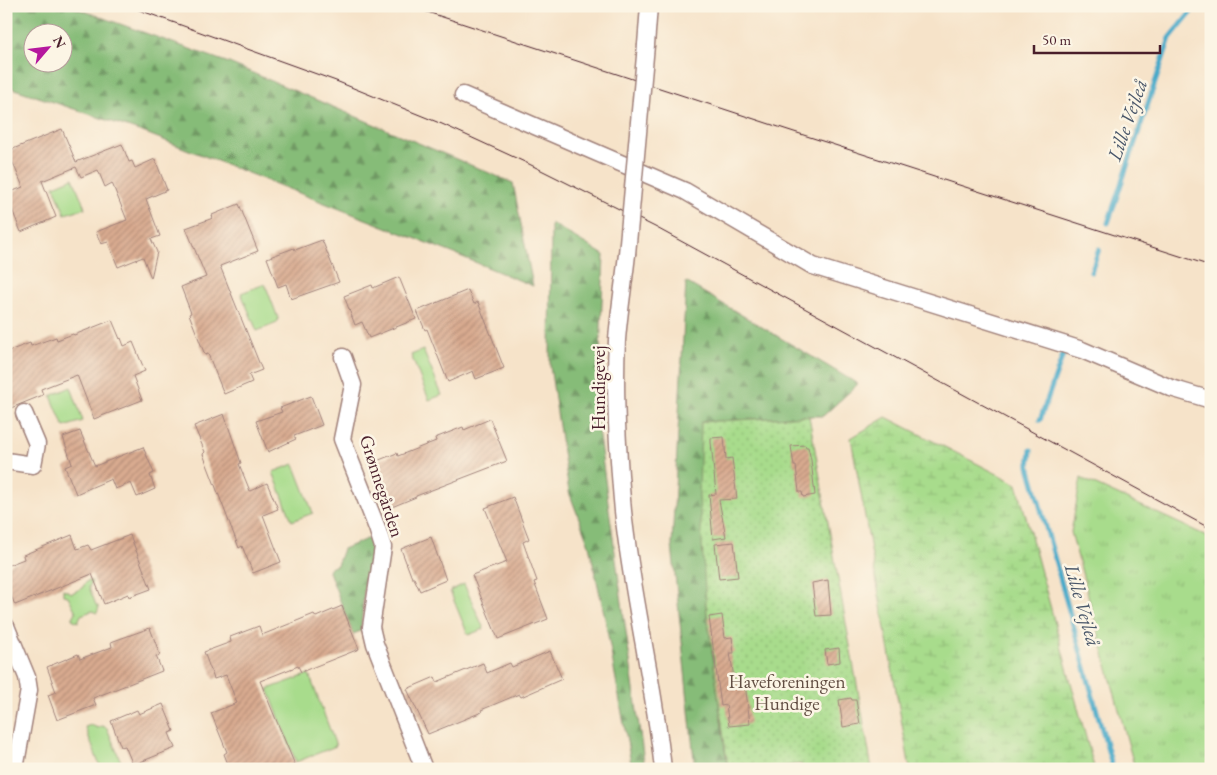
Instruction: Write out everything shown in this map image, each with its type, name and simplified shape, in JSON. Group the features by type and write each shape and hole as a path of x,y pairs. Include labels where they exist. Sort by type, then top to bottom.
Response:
{"street":[{"name":"Hundigevej","path":"649,6 627,254 617,341 618,444 623,511 632,578 651,682 663,769"},
{"path":"463,95 685,191 813,266 1082,350 1171,388 1211,400"},
{"name":"Grønnegården","path":"343,357 354,385 342,439 378,528 383,547 371,627 375,644 424,769"},
{"path":"6,460 33,465 37,444 24,413"},
{"path":"6,626 27,677 29,690 15,769"}],"green space":[{"path":"6,6 70,6 229,63 513,183 533,286 460,256 148,134 6,86"},
{"path":"73,178 85,208 65,214 54,186"},
{"path":"551,223 604,255 597,422 645,769 632,769 604,613 589,545 569,492 550,366"},
{"path":"686,282 858,384 823,416 701,422 706,605 727,765 695,769 672,545"},
{"path":"265,284 278,318 277,323 257,331 241,293"},
{"path":"423,350 442,395 429,400 411,355"},
{"path":"71,387 83,421 64,427 51,396"},
{"name":"Haveforeningen Hundige","path":"809,416 872,769 802,769 801,764 765,769 728,769 706,605 699,496 701,422"},
{"path":"886,417 1017,484 1093,769 910,769 851,438"},
{"path":"294,464 313,513 292,521 273,472"},
{"path":"1081,478 1211,538 1211,769 1135,769 1071,532"},
{"path":"369,538 372,555 364,588 361,631 353,634 328,569 337,565 343,549"},
{"path":"87,581 92,581 89,587 96,605 99,607 97,613 92,611 81,615 78,622 72,619 76,612 68,596 63,595 63,589 72,593 82,588"},
{"path":"464,584 484,629 468,635 450,591"},
{"path":"309,674 336,746 296,762 268,689"},
{"path":"91,725 98,728 102,726 107,728 121,762 114,769 101,769 85,727"}],"building":[{"path":"62,129 76,162 122,144 129,162 132,161 135,168 155,159 167,190 146,199 160,236 151,239 157,252 151,278 143,257 118,267 108,242 101,244 96,232 127,220 112,183 105,187 98,170 81,177 76,167 42,181 56,217 21,232 6,194 23,187 8,151"},
{"path":"239,204 258,251 220,266 262,370 249,375 252,382 224,394 208,354 205,355 181,287 206,277 186,228 213,218 212,215"},
{"path":"322,240 339,282 291,299 286,284 278,287 267,258"},
{"path":"399,277 416,319 369,338 362,322 355,325 344,296 372,285 373,288"},
{"path":"468,290 474,304 478,302 504,368 476,379 473,371 448,382 427,329 425,330 417,311"},
{"path":"112,320 124,346 133,342 145,371 133,376 142,400 94,419 77,375 41,389 43,395 6,410 6,352 30,343 31,346 56,337 57,340 74,335"},
{"path":"311,396 322,425 294,436 296,439 268,452 256,421 282,412 280,408"},
{"path":"224,414 241,463 239,464 250,491 267,483 278,509 263,515 281,562 253,573 242,546 239,548 194,426"},
{"path":"490,419 507,461 387,509 369,464 397,453 398,456 436,441 435,438 463,427 464,430"},
{"path":"80,431 95,466 143,447 154,473 150,475 155,489 137,497 131,483 115,489 111,479 76,494 65,467 72,464 63,437"},
{"path":"724,437 726,459 732,458 737,499 719,500 726,537 713,539 709,495 716,494 711,438"},
{"path":"805,445 808,447 811,460 815,495 803,497 802,492 799,492 791,446"},
{"path":"513,497 529,539 523,542 537,581 534,582 548,619 498,639 472,575 507,562 485,508"},
{"path":"72,535 77,549 88,545 91,550 130,535 151,589 129,597 128,594 104,604 92,574 15,605 6,584 6,566 24,559 23,555"},
{"path":"431,537 446,580 420,591 414,578 412,578 401,549"},
{"path":"734,542 738,577 719,579 715,544"},
{"path":"828,580 831,615 816,616 812,583"},
{"path":"342,606 359,649 301,672 298,666 260,681 295,765 286,769 230,769 224,754 227,752 211,713 237,703 226,675 214,679 204,652 231,642 230,637 259,626 262,635 314,614 316,617"},
{"path":"722,615 725,638 732,637 734,653 730,653 735,684 745,683 750,724 729,726 726,705 721,706 709,617"},
{"path":"150,628 160,655 156,656 162,671 93,698 96,705 57,720 48,695 56,692 47,667 78,654 80,659 112,647 111,642"},
{"path":"839,648 840,662 827,664 825,650"},
{"path":"550,651 562,679 521,697 519,694 481,710 482,712 428,734 407,689 435,677 437,682 483,663 487,673 510,663 512,667"},
{"path":"851,698 856,700 860,724 843,727 839,700"},
{"path":"163,704 174,731 169,733 175,748 133,765 125,746 121,747 111,721 137,710 139,714"}],"waterway":[{"name":"Lille Vejleå","path":"1108,223 1170,38 1196,6"},
{"name":"Lille Vejleå","path":"1091,272 1099,249"},
{"name":"Lille Vejleå","path":"1040,420 1064,352"},
{"name":"Lille Vejleå","path":"1031,450 1029,466 1113,769"}],"tram line":[{"path":"128,6 336,81 442,124 529,164 655,227 1211,529"},
{"path":"409,6 1211,266"}]}
